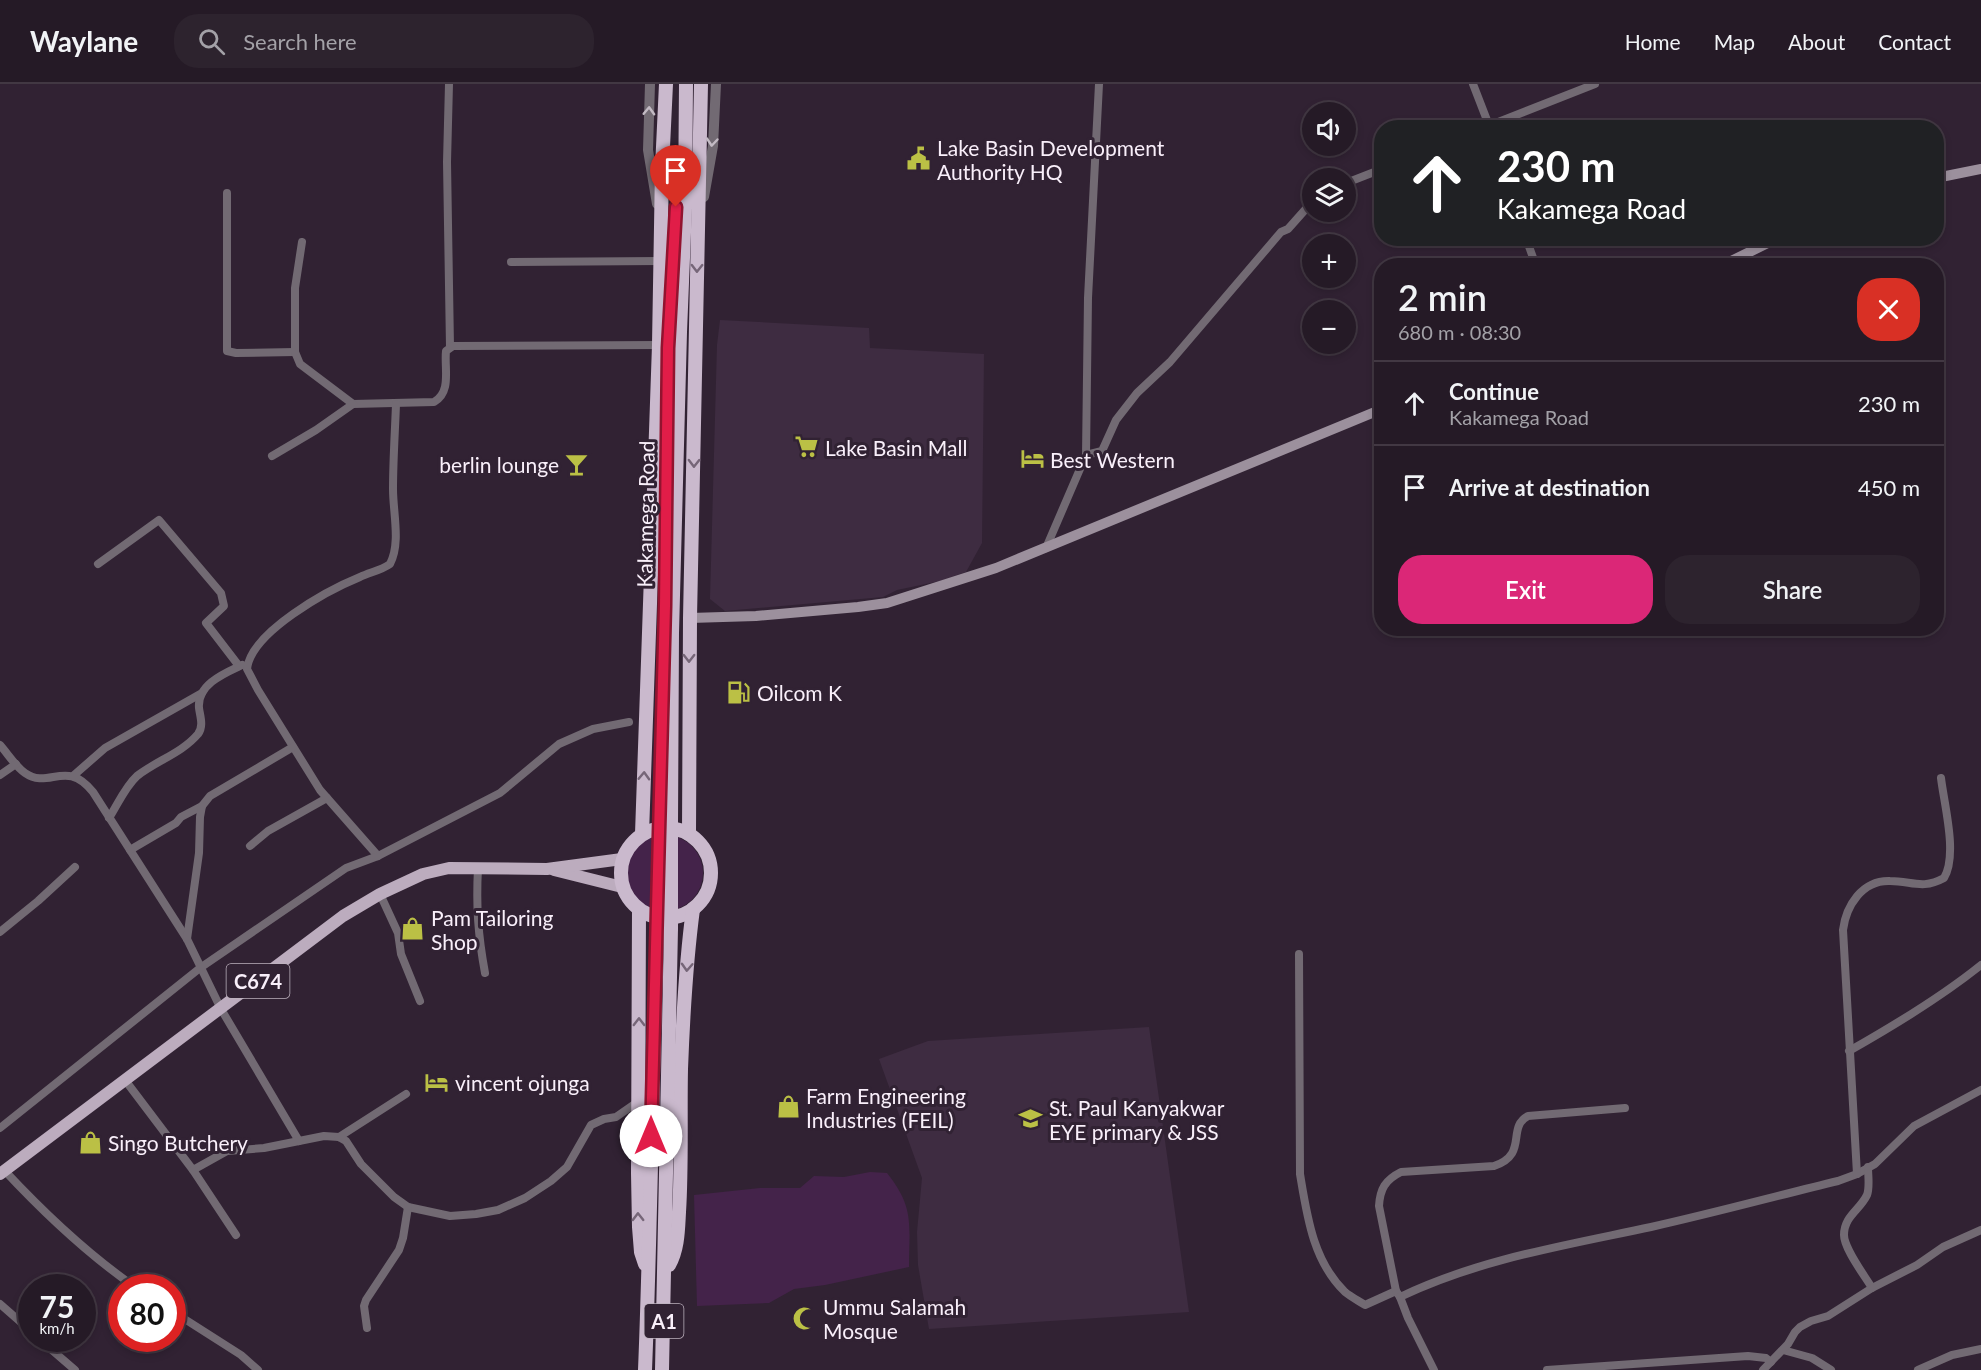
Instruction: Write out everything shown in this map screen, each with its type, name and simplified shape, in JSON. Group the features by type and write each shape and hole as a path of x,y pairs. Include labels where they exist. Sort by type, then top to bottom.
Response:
{"highway":[{"path":"642,834 666,84"},
{"name":"Kakamega Road","path":"649,1274 668,348 680,84"},
{"name":"Kakamega Road","path":"663,1370 671,928 672,633 685,208 686,84"},
{"path":"689,834 690,618 701,84"},
{"path":"665,828 689,834 702,846 709,858 711,872 709,886 703,899 693,909 680,916 666,918 652,916 629,900 622,887 620,873 622,859 628,846 642,834 665,828"},
{"name":"A1","path":"639,909 639,1227 641,1252 649,1274 645,1370"},
{"name":"A1","path":"665,1271 674,1257 678,1235 681,1069 688,948 693,909"}],"main road":[{"path":"1944,176 1981,169"},
{"path":"1737,258 1762,246"},
{"path":"690,618 756,616 887,603 996,568 1374,412"},
{"name":"C674","path":"2,1172 221,1010 343,916 380,894 423,874 449,868 547,869 622,859"},
{"name":"C674","path":"547,869 622,887"}],"street":[{"path":"449,84 447,162 450,347"},
{"path":"650,84 648,150 662,231"},
{"path":"698,231 712,146 716,84"},
{"path":"1046,548 1086,455 1088,298 1099,84"},
{"path":"1473,84 1485,120"},
{"path":"1505,120 1595,84"},
{"path":"1356,179 1374,171"},
{"path":"227,193 227,351 236,353 295,352"},
{"path":"1086,455 1102,450 1116,420 1137,393 1170,362 1281,232 1288,229 1302,213"},
{"path":"302,242 295,288 295,352 300,364 354,404"},
{"path":"511,261 661,261"},
{"path":"272,456 354,404 434,402 439,399 445,389 445,354 447,348 450,347 659,345"},
{"path":"378,856 327,798 249,675 248,662 255,648 288,618 321,596 390,564 395,543 393,492 396,404"},
{"path":"98,564 159,520 221,593 224,606 206,623 239,666"},
{"path":"73,776 105,748 202,693 215,678 248,662"},
{"path":"110,818 125,790 136,777 187,744 200,732 202,720 199,705 202,693"},
{"path":"0,1128 200,968 346,868 378,856 500,793 559,744 594,729 629,722"},
{"path":"0,745 26,774 36,777 73,776 84,782 110,818 187,939 221,1010 299,1141"},
{"path":"130,850 202,806 210,796 293,747"},
{"path":"0,775 16,764"},
{"path":"1857,1174 1844,919 1856,897 1871,884 1892,881 1926,885 1944,878 1950,866 1941,778"},
{"path":"250,846 268,831 327,798"},
{"path":"187,939 199,852 202,806"},
{"path":"0,932 75,867"},
{"path":"478,868 477,924 485,973"},
{"path":"380,894 398,933 401,954 420,1000"},
{"path":"1299,954 1300,1174 1314,1243 1324,1264 1346,1293 1365,1305 1517,1256 1676,1221 1838,1181 1869,1167 1914,1126 1981,1090"},
{"path":"1849,1051 1945,993 1981,965"},
{"path":"124,1080 193,1170 236,1235"},
{"path":"339,1137 406,1094"},
{"path":"193,1170 227,1151 264,1148 324,1137 339,1137 346,1141 361,1164 394,1197 408,1207 450,1216 498,1210 525,1198 567,1167 591,1125 616,1117 639,1101"},
{"path":"1434,1370 1398,1294 1379,1206 1379,1194 1391,1177 1401,1172 1494,1166 1503,1163 1514,1152 1521,1120 1528,1116 1624,1108"},
{"path":"1869,1167 1866,1197 1849,1216 1844,1236 1872,1288"},
{"path":"2,1172 87,1252 117,1274"},
{"path":"367,1328 364,1306 366,1300 399,1250 408,1207"},
{"path":"1763,1370 1783,1350 1800,1327 1828,1316 1872,1288 1917,1265 1943,1247 1981,1230"},
{"path":"0,1304 18,1320"},
{"path":"186,1320 241,1355 258,1370"},
{"path":"1918,1370 1946,1357 1981,1348"},
{"path":"1783,1350 1812,1358 1831,1370"},
{"path":"54,1352 75,1370"},
{"path":"1547,1370 1748,1356 1766,1358 1771,1362"}],"shaded area":[{"path":"720,320 869,328 870,348 984,354 982,543 966,572 940,581 897,590 883,597 725,611 710,599 717,345"},
{"path":"665,835 679,838 692,846 700,859 703,873 700,887 692,900 679,908 665,911 651,908 638,900 630,887 627,873 630,859 638,846 651,838"},
{"name":"St. Paul Kanyakwar EYE primary & JSS","path":"1149,1027 1189,1312 929,1329 918,1265 917,1232 922,1178 879,1059 928,1041"},
{"path":"870,1172 887,1173 902,1197 909,1217 909,1267 825,1285 794,1289 769,1303 697,1306 694,1195 760,1188 800,1188 814,1176 844,1177"}],"place":[{"name":"Lake Basin Development Authority HQ","path":"919,159"},
{"name":"Lake Basin Mall","path":"807,447"},
{"name":"Best Western","path":"1032,459"},
{"name":"berlin lounge","path":"577,464"},
{"name":"Oilcom K","path":"739,692"},
{"name":"Pam Tailoring Shop","path":"413,929"},
{"name":"vincent ojunga","path":"437,1082"},
{"name":"Farm Engineering Industries (FEIL)","path":"788,1107"},
{"name":"St. Paul Kanyakwar EYE primary & JSS","path":"1031,1119"},
{"name":"Singo Butchery","path":"90,1142"},
{"name":"Ummu Salamah Mosque","path":"805,1318"}],"route":[{"path":"651,1136 665,606 668,348 676,207"}]}
